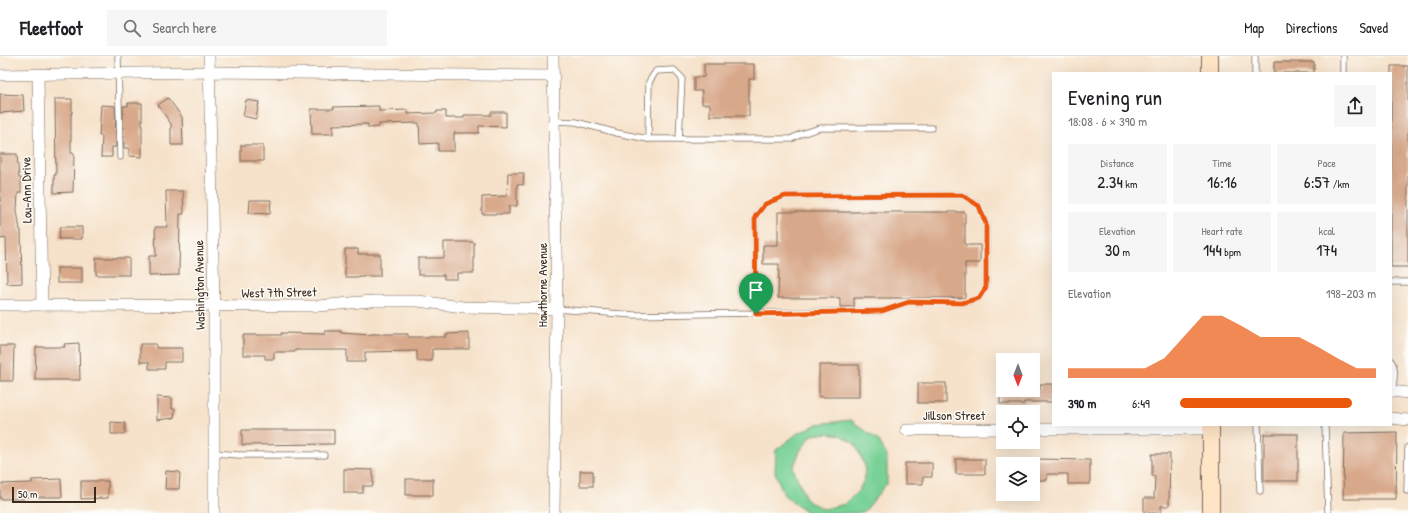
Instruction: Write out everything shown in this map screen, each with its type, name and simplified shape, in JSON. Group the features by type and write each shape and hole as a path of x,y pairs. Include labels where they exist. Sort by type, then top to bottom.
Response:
{"street":[{"name":"Washington Avenue","path":"209,56 214,306 214,513"},
{"name":"Hawthorne Avenue","path":"554,56 557,309 554,513"},
{"path":"1210,56 1210,72"},
{"path":"0,75 209,72 554,76"},
{"name":"Lou-Ann Drive","path":"38,75 42,305"},
{"name":"West 7th Street","path":"0,305 319,306 371,301 418,301 463,307 557,309"},
{"path":"1392,391 1408,393"},
{"path":"1392,418 1408,420"},
{"path":"1040,429 1211,427 1211,513"},
{"name":"Jillson Street","path":"906,430 996,429"}],"lane":[{"path":"118,56 120,157"},
{"path":"1255,56 1255,72"},
{"path":"1343,56 1343,72"},
{"path":"648,139 649,82 656,71 674,70 682,78 679,139"},
{"path":"554,121 576,122 617,133 648,139 791,140 801,134 820,128 932,128"},
{"path":"557,309 634,315 756,314 882,311 909,302 962,303 979,298 986,287 986,224 979,206 962,195 785,196 765,204 755,217 756,314"},
{"path":"1392,282 1408,282"},
{"path":"1392,362 1394,369 1392,391"},
{"path":"1258,426 1260,491"},
{"path":"1325,426 1328,513"},
{"path":"1407,491 1408,447"},
{"path":"214,453 324,454"}],"green space":[{"path":"851,420 879,441 887,456 887,483 865,511 857,513 808,513 784,495 775,472 776,450 798,433 818,424","holes":["829,433 840,435 855,444 865,466 864,480 859,490 845,504 824,509 807,501 793,468 800,451 812,435"]}],"building":[{"path":"1274,62 1314,62 1314,72 1274,72"},
{"path":"704,64 754,64 754,79 749,79 749,116 710,116 710,104 702,104 702,91 694,91 694,77 704,77"},
{"path":"1391,66 1408,66 1408,267 1392,267"},
{"path":"0,94 23,95 24,111 0,113"},
{"path":"168,98 182,117 183,145 171,145 171,124 158,105"},
{"path":"55,99 72,99 71,153 74,153 73,192 54,193 54,175 56,175"},
{"path":"246,100 259,102 256,119 243,116"},
{"path":"128,103 142,103 142,157 129,156 129,148 124,148 123,106 128,106"},
{"path":"101,105 115,106 116,147 112,147 112,157 101,157 102,136 99,136"},
{"path":"379,106 379,111 408,110 408,114 437,113 437,111 446,111 446,118 464,118 464,115 491,115 491,112 506,112 506,127 479,126 479,133 454,133 454,151 438,151 438,143 420,144 419,123 379,124 379,127 368,128 368,124 333,125 333,134 312,134 311,109"},
{"path":"241,145 263,145 263,161 241,161"},
{"path":"0,154 17,154 19,178 21,178 21,193 18,193 17,210 21,230 22,283 7,284 6,238 0,239"},
{"path":"508,173 524,173 523,185 517,184 517,206 509,206 509,214 482,214 482,197 507,196"},
{"path":"166,191 183,191 184,214 180,214 179,275 149,276 149,256 156,256 155,227 167,227"},
{"path":"250,200 271,200 270,214 249,213"},
{"path":"778,212 965,212 965,245 980,245 980,263 965,263 965,298 854,298 854,307 840,307 840,298 778,298 779,264 763,264 763,245 778,245"},
{"path":"60,227 82,227 82,239 59,239"},
{"path":"444,242 474,242 474,273 457,273 457,279 444,279 444,275 418,275 418,258 444,258"},
{"path":"345,249 358,249 358,254 380,254 380,276 345,277"},
{"path":"96,258 129,258 129,275 96,275"},
{"path":"57,268 82,268 82,283 57,283"},
{"path":"325,331 341,331 341,333 371,335 408,334 408,337 446,337 446,334 469,333 469,349 432,349 432,361 417,361 417,351 365,352 365,362 347,362 347,350 295,350 295,352 274,352 274,359 265,359 265,355 243,355 243,335 281,335 281,333 325,334"},
{"path":"79,343 80,380 35,380 36,347 65,347 64,344"},
{"path":"140,344 156,344 156,348 182,348 182,362 165,362 165,369 149,369 149,362 140,362"},
{"path":"0,346 14,346 13,381 0,381"},
{"path":"819,365 859,365 859,397 819,397"},
{"path":"918,383 946,383 946,403 918,403"},
{"path":"1040,384 1052,384 1052,402 1000,404 1000,397 1040,397"},
{"path":"157,397 172,398 172,409 175,409 174,418 157,420"},
{"path":"111,422 125,423 125,434 111,434"},
{"path":"242,430 334,430 334,444 242,445"},
{"path":"1397,432 1396,499 1343,499 1344,433"},
{"path":"1264,434 1298,434 1298,481 1264,481"},
{"path":"1152,454 1170,454 1169,506 1161,506 1161,513 1144,513 1144,498 1154,498 1155,476 1152,476"},
{"path":"956,459 985,459 985,474 956,474"},
{"path":"1040,459 1090,460 1090,484 1068,484 1068,474 1047,474 1047,480 1040,480"},
{"path":"905,463 932,463 932,477 923,477 923,484 905,484"},
{"path":"344,469 373,470 373,486 363,486 363,493 344,493"},
{"path":"166,471 180,472 179,489 165,489"},
{"path":"580,471 593,471 593,486 580,486"},
{"path":"61,479 62,497 24,497 24,499 0,499 0,484 32,483 32,480"},
{"path":"406,479 433,479 433,495 406,495"},
{"path":"81,481 108,481 108,498 81,499"}],"route":[{"path":"962,195 979,206 986,224 986,287 979,298 962,303 909,302 882,311 756,314 755,217 765,204 785,196 962,195"}]}
